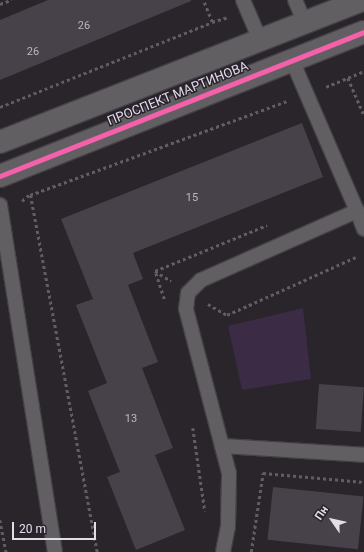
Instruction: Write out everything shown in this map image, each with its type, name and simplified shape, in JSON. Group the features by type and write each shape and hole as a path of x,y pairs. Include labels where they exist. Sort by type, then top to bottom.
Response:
{"street":[{"name":"ПРОСПЕКТ МАРТИНОВА","path":"0,142 362,0"},
{"path":"281,32 292,60"},
{"name":"ПРОСПЕКТ МАРТИНОВА","path":"0,176 364,32"}],"lane":[{"path":"243,0 260,40"},
{"path":"295,0 305,23"},
{"path":"292,60 305,95 364,228"},
{"path":"0,205 55,552"},
{"path":"223,552 228,527 229,473 186,309 188,293 201,280 357,211"},
{"path":"222,446 364,455"}],"path":[{"path":"0,4 11,0"},
{"path":"0,107 212,22 203,0"},
{"path":"97,552 30,194 305,95 364,71"},
{"path":"348,78 364,115"},
{"path":"155,270 270,224"},
{"path":"155,270 188,293 227,315 356,258"},
{"path":"155,270 165,301"},
{"path":"192,422 205,514"},
{"path":"251,552 263,473 364,482"},
{"path":"0,520 6,552"}],"shaded area":[{"path":"303,308 311,379 242,390 228,326"}],"building":[{"path":"48,0 191,1 0,80 0,20"},
{"path":"302,123 323,177 133,253 143,279 128,285 158,362 142,368 173,448 155,455 185,530 136,550 107,477 120,472 88,391 107,383 76,305 93,299 61,219"},
{"path":"319,384 364,387 361,432 316,429"},
{"path":"273,487 364,497 358,549 267,540"}],"cycle path":[{"path":"0,176 364,32"}]}
